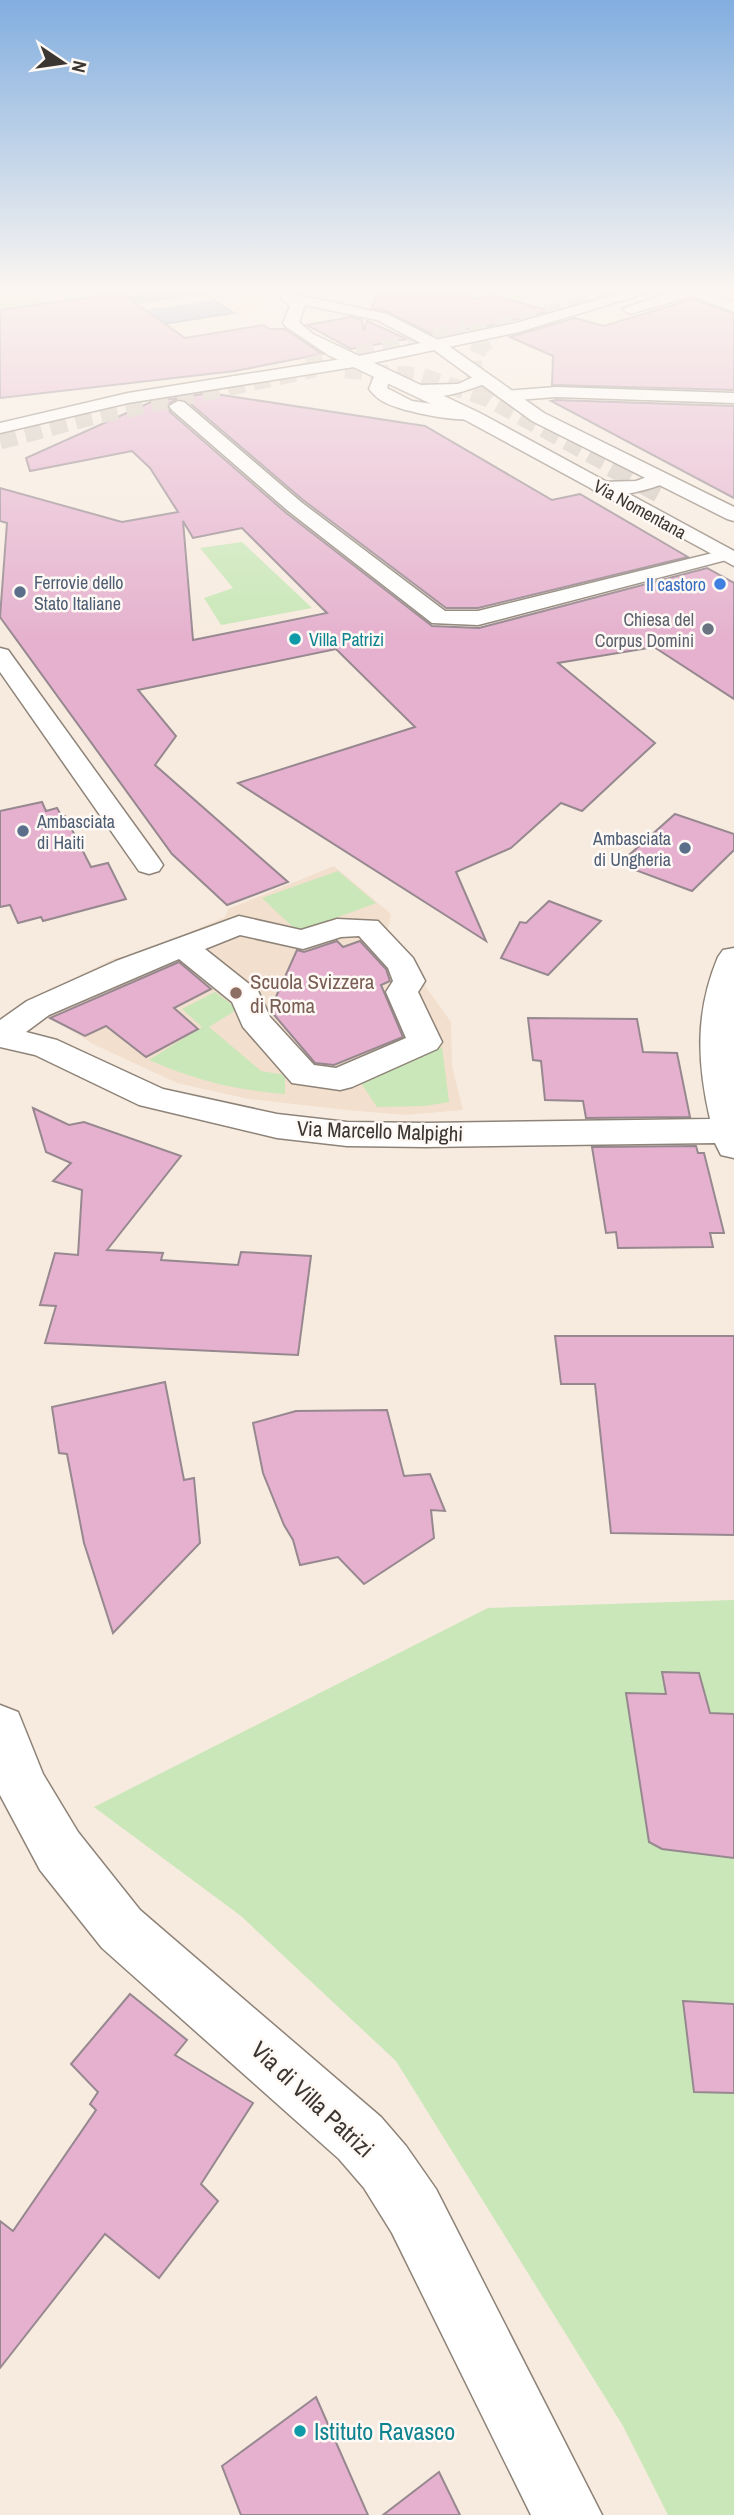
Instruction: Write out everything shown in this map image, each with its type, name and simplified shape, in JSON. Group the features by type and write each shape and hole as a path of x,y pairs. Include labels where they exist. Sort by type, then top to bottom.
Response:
{"street":[{"path":"0,428 92,406"},
{"path":"170,406 440,618 478,618 731,554"},
{"path":"50,435 194,406"},
{"path":"419,406 473,415"},
{"name":"Via Nomentana","path":"455,406 601,488 731,554"},
{"name":"Via Nomentana","path":"522,406 658,491 734,515"},
{"path":"493,426 507,418 531,412"},
{"path":"601,488 639,487 658,491 734,532"},
{"path":"658,491 731,554"},
{"path":"0,654 149,865"},
{"path":"0,1037 38,1008 127,968 185,948 239,925 279,937 303,940 337,928 367,927 402,965 409,981 402,992 425,1042 340,1080 304,1075 255,1020 247,998 185,948"},
{"path":"733,1136 713,1048 718,999 734,957"},
{"name":"Via Marcello Malpighi","path":"0,1037 45,1047 151,1097 246,1122 289,1128 347,1134 733,1136"},
{"name":"Via di Villa Patrizi","path":"0,1729 23,1789 59,1851 121,1929 305,2087 360,2138 385,2167 414,2210 567,2515"}],"shaded area":[{"name":"Scuola Svizzera di Roma","path":"334,866 391,914 387,933 451,1022 452,1066 463,1110 405,1115 347,1110 249,1099 177,1083 93,1044 25,1002 115,958 135,955 225,917 228,909"}],"green space":[{"path":"242,542 312,608 221,625 204,598 233,588 200,548"},
{"path":"338,871 376,903 298,932 262,898"},
{"path":"215,992 238,1009 209,1027 261,1071 285,1075 285,1094 215,1083 149,1060 202,1027 182,1009"},
{"path":"442,1047 449,1102 425,1106 377,1107 359,1080"},
{"path":"734,1600 734,2515 668,2515 623,2426 396,2061 241,1916 94,1807 488,1608"}],"building":[{"path":"141,406 169,406 170,412 285,512 432,626 479,628 707,568 734,583 734,699 654,647 558,663 655,743 582,811 561,803 511,848 456,872 486,941 238,783 415,727 336,649 138,690 176,736 155,765 288,882 227,905 172,854 0,617 7,523 0,521 0,488 122,522 178,512 150,468 132,451 30,471 26,458","holes":["183,521 193,538 242,528 327,613 193,640"]},
{"path":"193,406 296,406 425,426 552,500 580,494 688,557 478,608 446,608 303,500"},
{"path":"561,406 734,406 734,498"},
{"path":"42,802 46,811 57,808 62,817 65,816 91,867 108,863 126,899 43,921 41,917 18,923 10,905 0,907 0,811"},
{"path":"675,814 734,834 734,850 692,891 619,864"},
{"path":"549,901 601,921 548,975 501,958 520,922 526,923"},
{"path":"337,941 343,947 360,941 386,969 390,981 381,985 403,1037 334,1065 315,1063 270,1010 297,950 304,952"},
{"path":"179,962 211,989 174,1008 198,1029 146,1057 106,1026 85,1036 50,1018"},
{"path":"528,1018 637,1019 643,1052 677,1053 690,1117 586,1118 583,1101 545,1100 541,1061 533,1060"},
{"path":"33,1108 69,1125 84,1122 181,1156 107,1250 163,1253 161,1260 238,1265 241,1252 311,1256 298,1355 45,1343 56,1306 40,1305 55,1253 78,1255 82,1190 53,1181 71,1163 46,1152"},
{"path":"696,1146 698,1153 704,1153 724,1233 710,1233 713,1247 618,1248 616,1232 606,1233 592,1147"},
{"path":"555,1336 734,1336 734,1535 611,1533 595,1384 561,1384"},
{"path":"165,1382 184,1480 194,1478 200,1543 113,1633 84,1543 67,1454 59,1453 52,1407"},
{"path":"387,1410 404,1476 430,1474 445,1511 431,1510 434,1538 364,1584 338,1557 300,1565 293,1540 263,1473 253,1423 296,1411"},
{"path":"662,1672 699,1673 710,1713 734,1714 734,1858 662,1849 649,1842 626,1693 666,1694"},
{"path":"130,1994 187,2040 175,2055 253,2103 201,2184 218,2201 159,2278 105,2234 0,2368 0,2221 13,2231 96,2110 90,2104 98,2092 71,2064"},
{"path":"683,2001 734,2004 734,2093 694,2092"},
{"name":"Istituto Ravasco","path":"316,2397 368,2515 241,2515 222,2466"},
{"name":"Istituto Ravasco","path":"439,2472 460,2515 383,2515"}],"tunnel":[{"path":"0,441 141,406"},
{"path":"502,406 615,468"},
{"path":"612,466 665,495"}],"place":[{"name":"Il castoro","path":"720,584"},
{"name":"Ferrovie dello Stato Italiane","path":"20,592"},
{"name":"Chiesa del Corpus Domini","path":"708,629"},
{"name":"Villa Patrizi","path":"295,639"},
{"name":"Ambasciata di Haiti","path":"23,831"},
{"name":"Ambasciata di Ungheria","path":"685,848"},
{"name":"Scuola Svizzera di Roma","path":"236,993"},
{"name":"Istituto Ravasco","path":"300,2431"}]}
